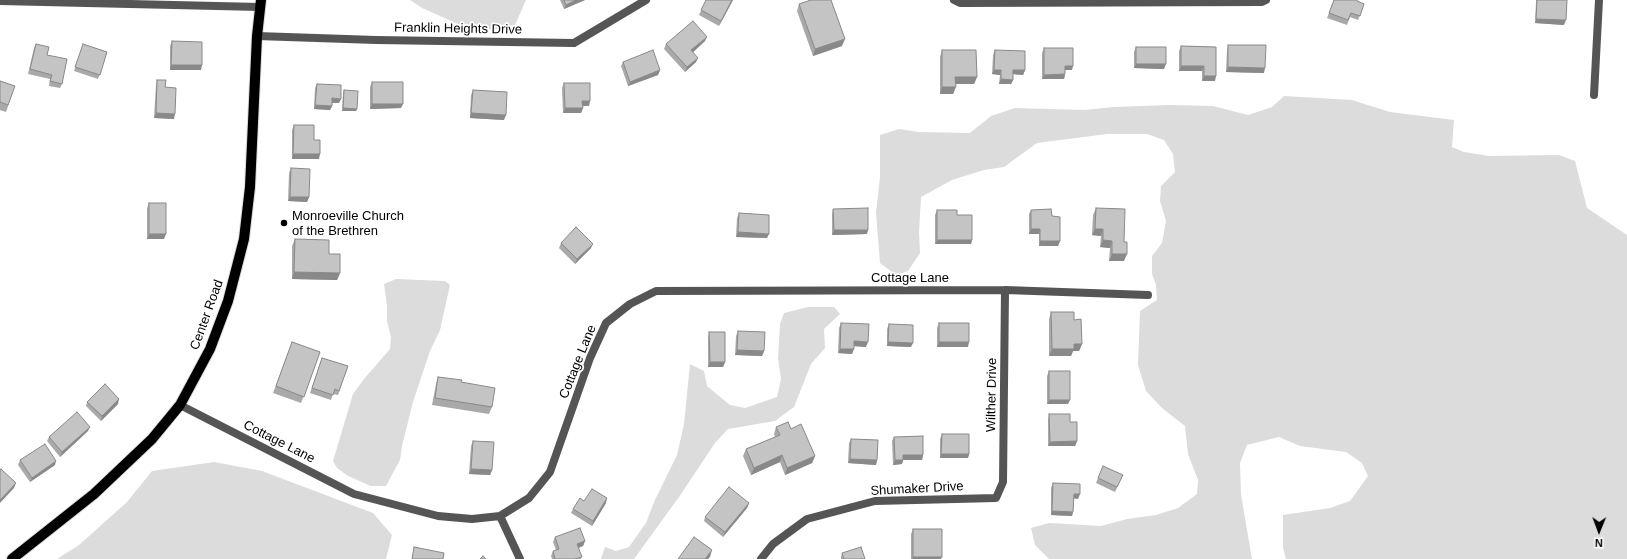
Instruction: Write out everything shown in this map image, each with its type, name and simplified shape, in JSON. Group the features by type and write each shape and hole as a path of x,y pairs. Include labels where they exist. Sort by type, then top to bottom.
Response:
{"main road":[{"name":"Center Road","path":"12,559 94,494 152,439 180,405 210,349 228,301 244,239 250,187 257,36 260,3"}],"street":[{"path":"0,0 260,3"},
{"name":"Franklin Heights Drive","path":"257,36 376,40 574,43 646,0"},
{"path":"954,0 960,3 983,3 1262,2 1266,0"},
{"path":"1594,95 1599,0"},
{"name":"Cottage Lane","path":"180,405 354,494 438,516 472,519 500,516 529,498 550,472 590,358 606,323 630,304 656,291 1005,290 1148,295"},
{"name":"Wilther Drive","path":"996,498 1003,482 1005,290"},
{"name":"Shumaker Drive","path":"761,559 773,544 806,519 875,501 996,498"},
{"path":"500,516 520,559"}],"shaded area":[{"path":"410,0 526,0 515,25 497,29 475,30 422,8"},
{"path":"1284,96 1352,100 1390,112 1454,120 1452,147 1464,152 1489,156 1559,155 1575,161 1587,208 1627,235 1627,559 1286,559 1283,548 1283,515 1330,508 1350,501 1368,476 1362,463 1346,452 1300,446 1279,437 1247,445 1240,463 1241,495 1252,559 1049,559 1035,545 1031,528 1049,523 1101,526 1127,519 1156,515 1178,508 1197,494 1198,480 1188,454 1185,426 1162,408 1146,391 1138,365 1140,311 1157,300 1156,285 1152,274 1152,256 1162,243 1166,221 1160,201 1161,186 1175,172 1173,154 1164,140 1147,134 1107,134 1037,143 1004,167 984,170 952,180 921,197 919,232 920,253 908,271 896,275 880,263 876,213 880,177 880,135 899,129 919,132 970,133 991,116 1015,108 1084,110 1114,107 1169,105 1213,106 1248,115 1272,107"},
{"path":"396,279 445,281 450,285 440,330 430,351 413,402 400,460 386,486 371,486 348,476 337,468 333,461 353,394 390,349 391,337 387,321 387,306 384,284"},
{"path":"808,307 834,307 840,314 824,329 825,348 811,364 794,407 775,421 728,429 715,443 679,497 634,559 601,559 605,547 616,551 629,547 646,523 654,502 677,455 684,424 690,364 704,371 707,386 730,405 745,408 777,397 781,379 778,359 780,324 784,313"},
{"path":"214,462 262,471 373,513 392,535 386,559 57,559 79,545 127,502 152,471"}],"building":[{"path":"564,0 576,0 566,5"},
{"path":"706,0 732,0 721,21 701,10"},
{"path":"811,0 831,0 845,39 815,49 799,4"},
{"path":"1334,0 1357,0 1364,4 1360,16 1351,13 1348,20 1329,13"},
{"path":"1537,0 1567,0 1566,20 1536,19"},
{"path":"693,21 707,37 691,50 698,58 687,67 666,44"},
{"path":"172,41 202,42 202,65 171,65"},
{"path":"36,44 49,47 47,55 67,59 62,84 50,81 52,75 30,69"},
{"path":"83,44 107,52 100,75 75,67"},
{"path":"1228,45 1266,45 1265,68 1228,67"},
{"path":"1181,46 1216,47 1216,76 1204,76 1204,66 1181,66"},
{"path":"1136,47 1166,47 1166,64 1136,64"},
{"path":"1044,48 1073,48 1073,66 1065,66 1065,74 1044,75"},
{"path":"653,50 660,70 630,82 623,62"},
{"path":"942,50 976,50 977,77 955,77 956,87 942,87"},
{"path":"995,50 1025,51 1025,70 1013,70 1013,80 1001,79 1001,70 994,70"},
{"path":"157,80 166,80 165,87 176,88 175,114 156,113"},
{"path":"0,81 15,86 8,105 0,102"},
{"path":"372,82 403,82 403,104 372,104"},
{"path":"564,83 590,83 590,101 582,101 583,108 565,108"},
{"path":"317,84 341,85 341,99 332,98 332,106 315,105"},
{"path":"344,90 358,91 357,109 343,108"},
{"path":"473,90 507,92 506,115 471,113"},
{"path":"294,125 314,125 314,140 320,140 320,154 293,154"},
{"path":"291,168 310,169 309,197 290,197"},
{"path":"149,203 166,203 166,234 149,234"},
{"path":"868,208 868,230 834,230 833,209"},
{"path":"1096,208 1125,209 1124,242 1127,242 1127,254 1112,254 1112,241 1103,240 1103,229 1095,229"},
{"path":"1051,209 1052,216 1060,217 1060,241 1040,241 1040,229 1031,229 1031,210"},
{"path":"937,210 957,210 957,215 972,215 972,240 937,240"},
{"path":"739,213 769,215 769,234 738,232"},
{"path":"576,227 593,244 577,259 561,243"},
{"path":"295,239 329,240 329,254 340,254 340,273 294,272"},
{"path":"1051,312 1074,312 1074,320 1081,319 1082,344 1074,344 1074,349 1052,349"},
{"path":"841,323 869,324 868,342 854,341 854,349 840,349"},
{"path":"939,323 969,323 969,342 939,342"},
{"path":"889,324 913,325 913,343 888,342"},
{"path":"738,331 765,332 764,351 737,350"},
{"path":"709,332 725,332 725,362 710,362"},
{"path":"292,342 320,352 304,397 276,386"},
{"path":"322,358 348,366 339,391 335,389 333,395 312,388"},
{"path":"1049,371 1070,371 1070,400 1049,400"},
{"path":"438,377 462,380 461,382 495,388 492,407 435,398"},
{"path":"105,384 119,399 102,416 87,402"},
{"path":"77,412 90,427 62,452 49,437"},
{"path":"1049,414 1070,414 1070,422 1077,422 1077,441 1050,442"},
{"path":"788,422 791,429 801,424 815,456 787,468 782,455 754,468 746,449 780,435 776,427"},
{"path":"942,434 969,434 969,454 941,454"},
{"path":"923,436 923,455 903,455 903,460 895,460 894,437"},
{"path":"851,439 878,440 877,460 850,459"},
{"path":"473,441 494,442 492,470 471,469"},
{"path":"45,444 56,461 32,478 20,460"},
{"path":"1103,466 1123,475 1117,487 1098,478"},
{"path":"1,469 16,483 0,500 0,470"},
{"path":"1053,483 1080,484 1080,494 1074,494 1073,512 1052,511"},
{"path":"729,487 749,503 725,532 705,517"},
{"path":"592,489 607,498 593,521 573,509 580,498 584,501"},
{"path":"580,528 585,541 577,544 582,557 575,559 555,559 553,551 559,549 555,537"},
{"path":"913,529 942,529 942,557 913,557"},
{"path":"694,537 712,550 705,559 678,559"},
{"path":"414,547 444,553 443,559 412,559"},
{"path":"861,547 865,559 844,559 842,553"}],"place":[{"name":"Monroeville Church of the Brethren","path":"284,223"}]}
